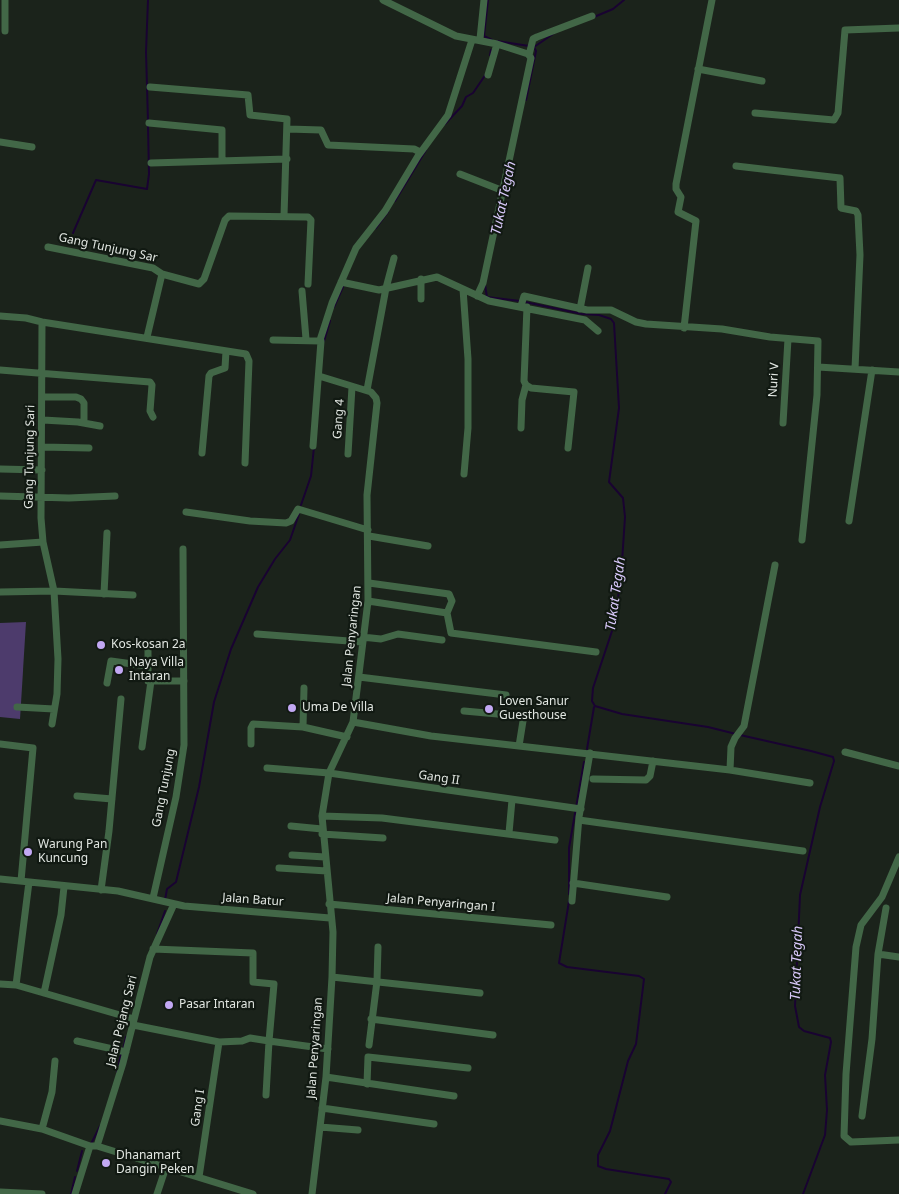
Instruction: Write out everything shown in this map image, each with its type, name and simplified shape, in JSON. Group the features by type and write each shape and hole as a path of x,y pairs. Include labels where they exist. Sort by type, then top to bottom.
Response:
{"street":[{"path":"5,0 5,31"},
{"path":"383,0 448,32 497,44 531,47 592,16"},
{"path":"313,446 320,340 341,282 356,248 385,211 420,152 448,115 476,40 484,0"},
{"path":"684,328 696,221 678,212 681,194 676,189 712,0"},
{"path":"755,113 834,120 838,113 846,30 899,28"},
{"path":"488,75 497,44"},
{"path":"476,296 483,283 531,47"},
{"path":"698,69 762,81"},
{"path":"150,87 248,96 248,111 250,115 284,118 288,121 284,216 311,218 308,284"},
{"path":"149,123 222,130 222,161"},
{"path":"288,128 322,130 328,145 414,150 420,152"},
{"path":"0,142 32,147"},
{"path":"151,163 287,159"},
{"path":"736,166 840,178 841,208 856,211 858,215 860,255 855,369"},
{"path":"460,174 501,190"},
{"name":"Gang Tunjung Sar","path":"48,247 153,268 162,274 199,284 204,279 227,217 233,215 284,216"},
{"path":"319,376 366,390 386,288 394,258"},
{"path":"580,309 588,268"},
{"name":"Gang Tunjung Sar","path":"147,337 162,274"},
{"path":"341,282 375,290 421,279 440,278 476,296 494,302 523,303 585,320 598,331"},
{"path":"420,299 421,279"},
{"path":"463,289 468,359 468,428 464,474"},
{"path":"302,291 306,339"},
{"path":"521,428 522,400 526,385 524,296 580,309 612,310 636,322 684,328 728,329 788,339 818,341 817,395 802,540"},
{"path":"0,316 26,318 226,351 243,352 248,355 249,361 245,463"},
{"name":"Gang Tunjung Sari","path":"42,322 43,420 41,498 43,542 54,591 58,659 58,694 52,724"},
{"name":"Nuri V","path":"783,422 788,339"},
{"path":"273,340 320,340"},
{"path":"202,453 209,376 211,373 225,368 226,351"},
{"path":"818,367 899,372"},
{"path":"0,370 150,382 152,385 150,411 153,418"},
{"path":"850,521 872,370"},
{"path":"526,385 530,388 574,392 568,448"},
{"name":"Gang 4","path":"348,454 352,386"},
{"name":"Jalan Penyaringan","path":"312,1194 326,1077 332,977 333,932 330,918 322,816 329,773 353,722 368,601 367,495 377,404 374,394 366,390"},
{"path":"42,397 81,399 84,403 84,422"},
{"path":"43,420 84,422 100,426"},
{"path":"42,447 89,448"},
{"path":"0,469 42,470"},
{"path":"0,496 41,498 115,496"},
{"path":"186,512 250,521 286,523 291,521 298,509 368,533 428,546"},
{"path":"104,594 107,533"},
{"path":"0,545 43,542"},
{"name":"Gang Tunjung","path":"153,898 181,770 184,745 183,549"},
{"path":"730,770 734,738 744,726 775,564"},
{"path":"369,583 449,594 452,601 447,613 450,633 596,652"},
{"path":"0,592 54,591 133,595"},
{"path":"368,601 447,613"},
{"path":"257,634 362,639 381,639 398,634 442,640"},
{"path":"148,648 148,681 184,681"},
{"path":"107,683 111,661 147,666"},
{"path":"359,677 506,695"},
{"path":"142,747 151,681"},
{"path":"303,727 304,688"},
{"path":"101,890 112,800 121,699"},
{"path":"17,707 54,709"},
{"path":"464,711 520,716 522,721 519,746"},
{"path":"353,722 431,736 730,770 810,783"},
{"path":"251,744 251,728 253,724 303,727 347,737"},
{"path":"0,744 33,748 25,881 16,985"},
{"path":"846,752 899,766"},
{"path":"572,901 579,820 577,808 590,753"},
{"path":"593,779 646,780 650,776 653,761"},
{"name":"Gang II","path":"267,768 329,773 577,808"},
{"path":"77,796 112,800"},
{"path":"509,833 512,800"},
{"path":"322,816 382,818 555,840"},
{"path":"579,820 803,851"},
{"path":"291,826 322,832 383,838"},
{"path":"292,855 325,857"},
{"path":"899,857 882,897 861,925 856,947 846,1074 844,1136 846,1140 869,1142 899,1140"},
{"path":"279,868 327,871"},
{"name":"Jalan Batur","path":"0,879 101,890 153,898 174,904 330,918"},
{"path":"573,883 667,897"},
{"path":"44,993 61,915 64,887"},
{"name":"Jalan Pejang Sari","path":"75,1194 94,1146 126,1052 153,949 174,904"},
{"name":"Jalan Penyaringan I","path":"329,904 551,925"},
{"path":"862,1116 872,1039 878,954 886,908"},
{"path":"368,1046 377,981 378,948"},
{"path":"153,949 254,953 254,982 274,984 266,1095"},
{"path":"878,954 899,957"},
{"path":"332,977 480,992"},
{"path":"0,984 16,985 134,1022 219,1042 242,1041 250,1038 328,1049"},
{"path":"371,1019 493,1035"},
{"path":"77,1041 126,1052"},
{"name":"Gang I","path":"199,1177 219,1042"},
{"path":"367,1084 368,1058 468,1068"},
{"path":"42,1129 52,1092 55,1061"},
{"path":"326,1077 454,1096"},
{"path":"322,1108 434,1124"},
{"path":"0,1121 42,1129 254,1194"},
{"path":"320,1127 358,1130"},
{"path":"157,1194 166,1167"},
{"path":"0,1192 42,1194"}],"shaded area":[{"path":"26,622 20,719 0,717 0,623"}],"waterway":[{"path":"148,0 146,52 148,121"},
{"path":"488,0 484,36 492,40"},
{"name":"Tukat Tegah","path":"594,17 613,9 624,0"},
{"name":"Tukat Tegah","path":"534,47 553,34"},
{"path":"497,41 529,46"},
{"name":"Tukat Tegah","path":"526,100 536,51 534,47"},
{"path":"490,55 491,50"},
{"path":"445,124 462,106 466,97 473,93 486,74"},
{"path":"73,233 96,180 147,189 149,174 148,126"},
{"path":"395,201 426,150"},
{"path":"376,228 388,212"},
{"name":"Tukat Tegah","path":"485,285 487,297 520,301"},
{"path":"334,307 343,287"},
{"name":"Tukat Tegah","path":"525,302 582,314 599,315 611,319 614,323 619,408 609,482 623,498 625,517 621,577 614,625 593,688 592,701 595,706 622,714 708,727 736,734"},
{"path":"324,341 330,321"},
{"path":"301,505 311,476 314,447"},
{"path":"165,900 167,889 176,882 199,787 214,702 231,649 258,587 275,559 290,540 299,514"},
{"path":"587,749 594,707"},
{"name":"Tukat Tegah","path":"740,735 833,757 834,761 820,807 800,895 795,1006 799,1027 804,1031 830,1038 831,1042 825,1075 827,1110 825,1135 803,1194"},
{"path":"569,894 569,848 584,762"},
{"path":"569,901 559,963 567,967 639,976 644,979 636,1044 628,1061 610,1131 598,1155 598,1166 606,1169 669,1179 671,1182 665,1194"},
{"path":"157,934 165,911"},
{"path":"123,1050 126,1037"},
{"path":"117,1072 121,1055"},
{"path":"91,1144 100,1126"},
{"path":"77,1171 82,1151"},
{"path":"71,1194 75,1177"}],"place":[{"name":"Kos-kosan 2a","path":"101,645"},
{"name":"Naya Villa Intaran","path":"119,670"},
{"name":"Uma De Villa","path":"292,708"},
{"name":"Loven Sanur Guesthouse","path":"489,709"},
{"name":"Warung Pan Kuncung","path":"28,852"},
{"name":"Pasar Intaran","path":"169,1005"},
{"name":"Dhanamart Dangin Peken","path":"106,1163"}]}
